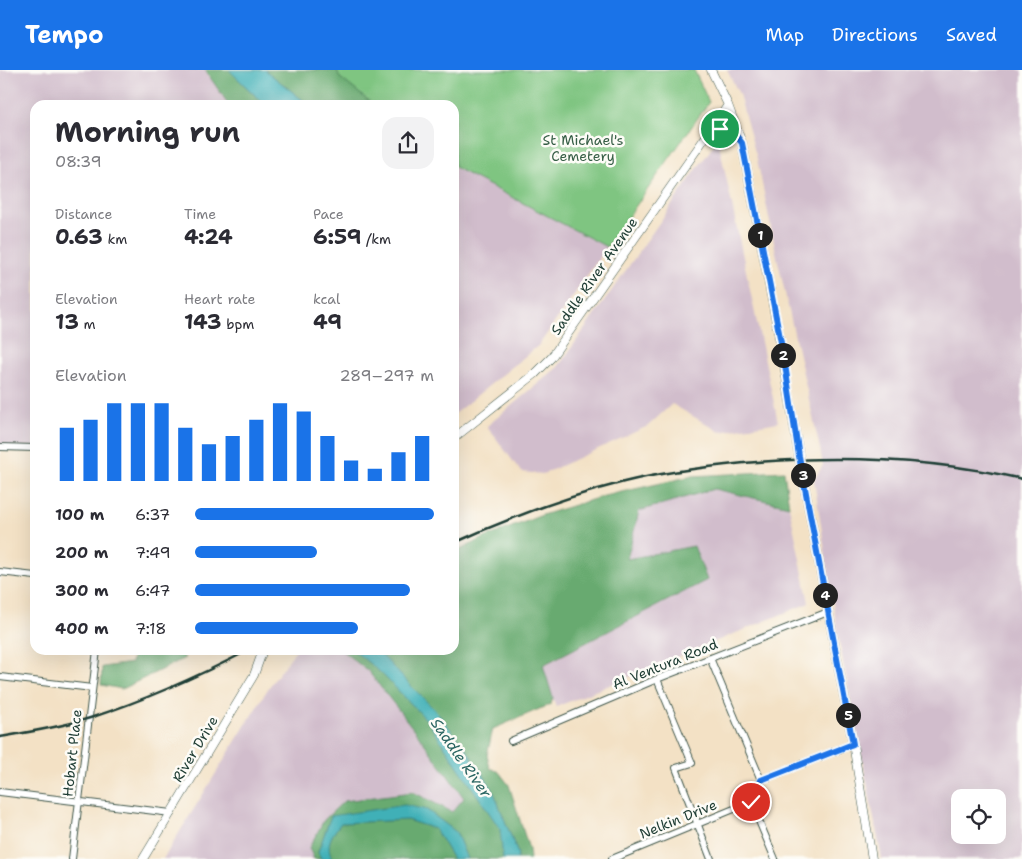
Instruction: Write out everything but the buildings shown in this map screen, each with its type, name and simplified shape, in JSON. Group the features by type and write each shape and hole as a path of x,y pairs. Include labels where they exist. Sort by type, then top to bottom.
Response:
{"street":[{"path":"711,70 728,104 742,143 784,358 799,456 853,744 872,859"},
{"name":"Saddle River Avenue","path":"459,434 535,374 551,358 728,104"},
{"path":"709,132 725,129 734,133 742,143"},
{"path":"0,448 30,448"},
{"path":"0,572 30,575"},
{"name":"Al Ventura Road","path":"511,741 710,658 828,612"},
{"name":"Hobart Place","path":"72,859 96,655"},
{"name":"River Drive","path":"143,859 254,676 261,655"},
{"path":"710,658 761,780"},
{"path":"0,677 92,688"},
{"path":"657,680 692,763 676,768 711,859"},
{"path":"775,859 751,802 761,780 853,744"},
{"path":"0,792 171,813"},
{"name":"Nelkin Drive","path":"612,859 751,802"}],"shaded area":[{"path":"0,70 233,70 261,100 30,100 30,447 0,446"},
{"path":"727,70 1022,70 1022,859 882,859 838,636 814,480 823,465 757,159 739,94"},
{"path":"718,139 778,422 720,432 672,404 648,426 543,474 521,472 487,426 558,367"},
{"path":"459,169 607,247 539,345 459,410"},
{"path":"714,489 789,506 809,603 556,707 542,666 707,580 693,546 627,560 639,511"},
{"path":"292,655 347,655 368,671 464,798 452,812 413,792 344,801 324,820 309,848 314,859 163,859 269,687"}],"green space":[{"path":"205,70 229,70 260,100 226,100"},
{"path":"265,70 337,70 339,77 368,100 303,100"},
{"name":"St Michael's Cemetery","path":"337,70 694,70 709,102 607,247 459,170 459,100 368,100 339,77"},
{"path":"784,471 789,506 714,489 639,511 627,559 694,546 707,580 543,665 553,698 551,704 493,729 487,755 490,768 499,772 509,785 529,849 530,859 517,859 518,854 492,788 466,749 437,712 382,655 459,655 459,550 484,538 542,515 604,496 692,476"},
{"path":"133,655 183,655 185,658 122,689 101,685 102,667 131,663"},
{"path":"347,655 359,655 380,672 426,719 501,830 503,859 467,859 456,832 427,810 331,816 318,852 321,859 314,859 309,848 324,820 344,801 413,792 452,812 464,798 368,671"},
{"path":"407,820 435,829 453,859 332,859 329,844 332,835 341,823"}],"water":[{"path":"229,70 265,70 303,100 260,100"},
{"name":"Saddle River","path":"359,655 382,655 437,712 466,749 492,788 518,854 517,859 503,859 500,829 426,719 380,672"},
{"name":"Saddle River","path":"405,805 427,810 456,832 467,859 453,859 435,829 407,820 341,823 332,835 329,844 332,859 321,859 318,852 331,816"}],"railway":[{"path":"459,541 495,525 580,494 654,475 714,466 814,459 884,460 953,467 1022,479"},
{"path":"0,737 68,724 131,704 239,655"}],"route":[{"path":"720,129 734,133 742,143 784,358 799,456 853,744 761,780 751,802"}]}
